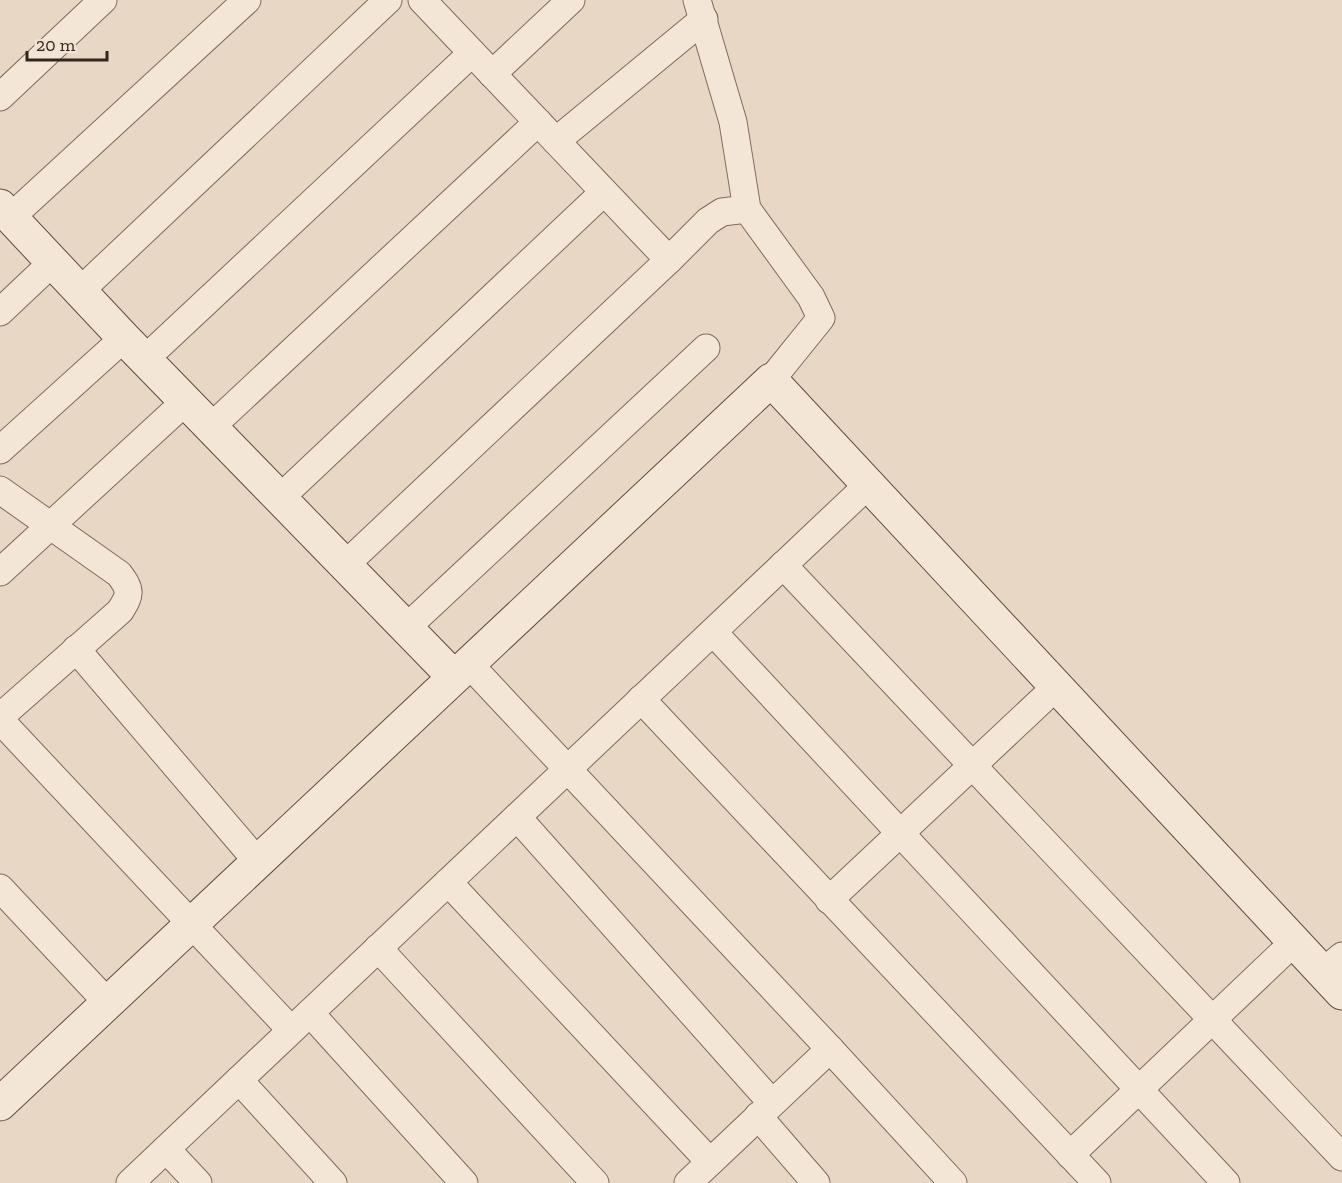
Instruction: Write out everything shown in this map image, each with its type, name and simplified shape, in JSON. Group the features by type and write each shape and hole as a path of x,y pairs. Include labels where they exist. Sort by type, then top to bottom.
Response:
{"street":[{"path":"0,97 103,0"},
{"path":"248,0 5,211 135,349 406,628 461,670 568,769 953,1183"},
{"path":"80,291 388,0"},
{"path":"492,74 571,0"},
{"path":"428,2 472,53 669,260"},
{"path":"0,1104 771,380 821,318 811,297 747,209 734,122 701,10 556,141"},
{"path":"0,450 135,349 472,53"},
{"path":"211,427 537,122"},
{"path":"280,498 604,192"},
{"path":"345,565 708,221 723,212 747,209"},
{"path":"0,312 53,262"},
{"path":"406,628 706,348"},
{"path":"771,380 1294,942 1336,974"},
{"path":"0,572 186,401"},
{"path":"130,1183 869,484"},
{"path":"0,490 119,574 128,586 128,599 120,611 0,719 191,923 300,1022 464,1183"},
{"path":"783,565 1342,1157"},
{"path":"712,632 1226,1183"},
{"path":"76,650 257,861"},
{"path":"829,900 1057,686"},
{"path":"641,699 1097,1183"},
{"path":"517,817 765,1110 816,1183"},
{"path":"448,882 710,1162"},
{"path":"0,888 107,1002"},
{"path":"1070,1155 1294,942"},
{"path":"378,948 595,1183"},
{"path":"688,1183 830,1049"},
{"path":"239,1080 333,1183"},
{"path":"166,1149 198,1183"}]}
